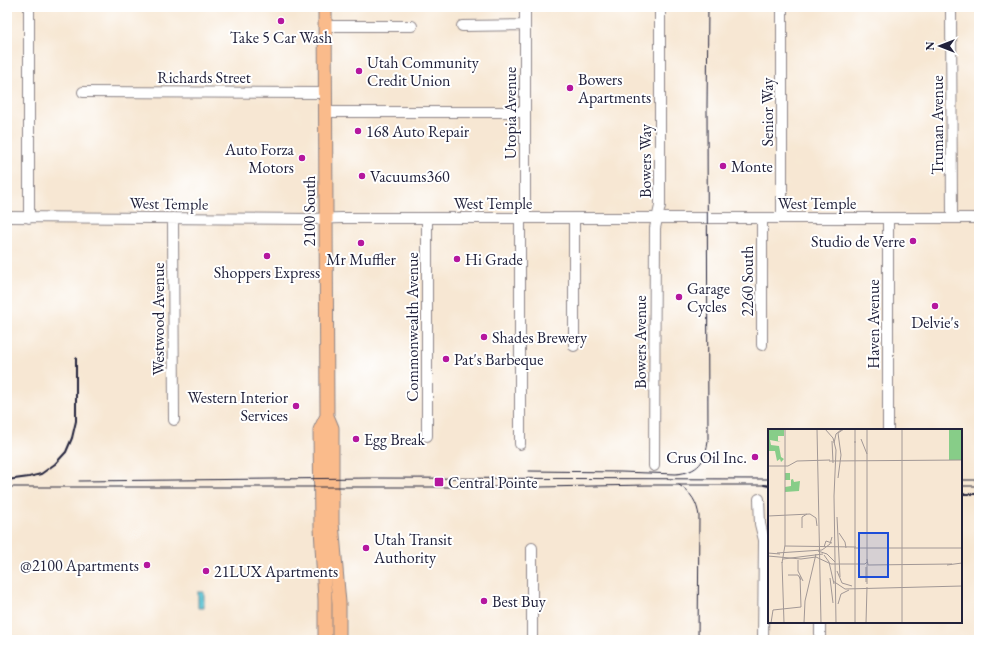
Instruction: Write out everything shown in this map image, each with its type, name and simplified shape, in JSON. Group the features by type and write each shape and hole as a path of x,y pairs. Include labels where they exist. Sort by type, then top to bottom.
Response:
{"main road":[{"name":"2100 South","path":"325,7 327,416 332,428 332,523 339,603 339,640"},
{"name":"2100 South","path":"325,640 325,600 321,535 320,430 327,416"}],"street":[{"path":"29,7 30,218"},
{"name":"Utopia Avenue","path":"520,444 525,112 525,7"},
{"name":"Bowers Way","path":"657,218 660,206 660,7"},
{"name":"Senior Way","path":"782,7 782,218"},
{"name":"Truman Avenue","path":"952,7 952,218"},
{"path":"325,26 412,26"},
{"path":"462,26 525,26"},
{"name":"Richards Street","path":"83,92 326,93"},
{"path":"326,112 525,112"},
{"name":"West Temple","path":"7,218 979,218"},
{"name":"Westwood Avenue","path":"173,218 174,420"},
{"name":"Commonwealth Avenue","path":"427,218 427,436"},
{"path":"574,218 574,346"},
{"name":"Bowers Avenue","path":"654,466 655,228 657,218"},
{"name":"2260 South","path":"762,218 762,345"},
{"name":"Haven Avenue","path":"888,218 888,429"},
{"path":"759,499 760,524 764,540 764,640"},
{"path":"532,548 532,640"},
{"path":"820,623 820,640"}],"water":[{"path":"198,592 204,592 204,608 198,608"}],"tram line":[{"path":"528,471 676,474 690,471 703,460 708,440 708,7"},
{"path":"79,481 370,478 768,479"},
{"path":"962,480 979,480"},
{"path":"679,485 687,491 693,499 699,516 698,640"},
{"path":"7,487 541,487 768,485"},
{"path":"962,486 979,486"}],"railway":[{"path":"7,480 41,474 55,464 66,452 72,438 76,421 76,358"},
{"path":"764,485 768,486"},
{"path":"962,494 979,494"}],"place":[{"name":"Take 5 Car Wash","path":"281,21"},
{"name":"Utah Community Credit Union","path":"359,71"},
{"name":"Bowers Apartments","path":"570,88"},
{"name":"168 Auto Repair","path":"358,131"},
{"name":"Auto Forza Motors","path":"302,158"},
{"name":"Monte","path":"723,166"},
{"name":"Vacuums360","path":"362,176"},
{"name":"Studio de Verre","path":"913,241"},
{"name":"Mr Muffler","path":"361,243"},
{"name":"Shoppers Express","path":"267,256"},
{"name":"Hi Grade","path":"457,259"},
{"name":"Garage Cycles","path":"679,297"},
{"name":"Delvie's","path":"935,306"},
{"name":"Shades Brewery","path":"484,337"},
{"name":"Pat's Barbeque","path":"446,359"},
{"name":"Western Interior Services","path":"296,406"},
{"name":"Egg Break","path":"356,439"},
{"name":"Crus Oil Inc.","path":"755,457"},
{"name":"Central Pointe","path":"439,482"},
{"name":"Utah Transit Authority","path":"366,548"},
{"name":"@2100 Apartments","path":"147,565"},
{"name":"21LUX Apartments","path":"206,571"},
{"name":"Best Buy","path":"484,601"}]}
